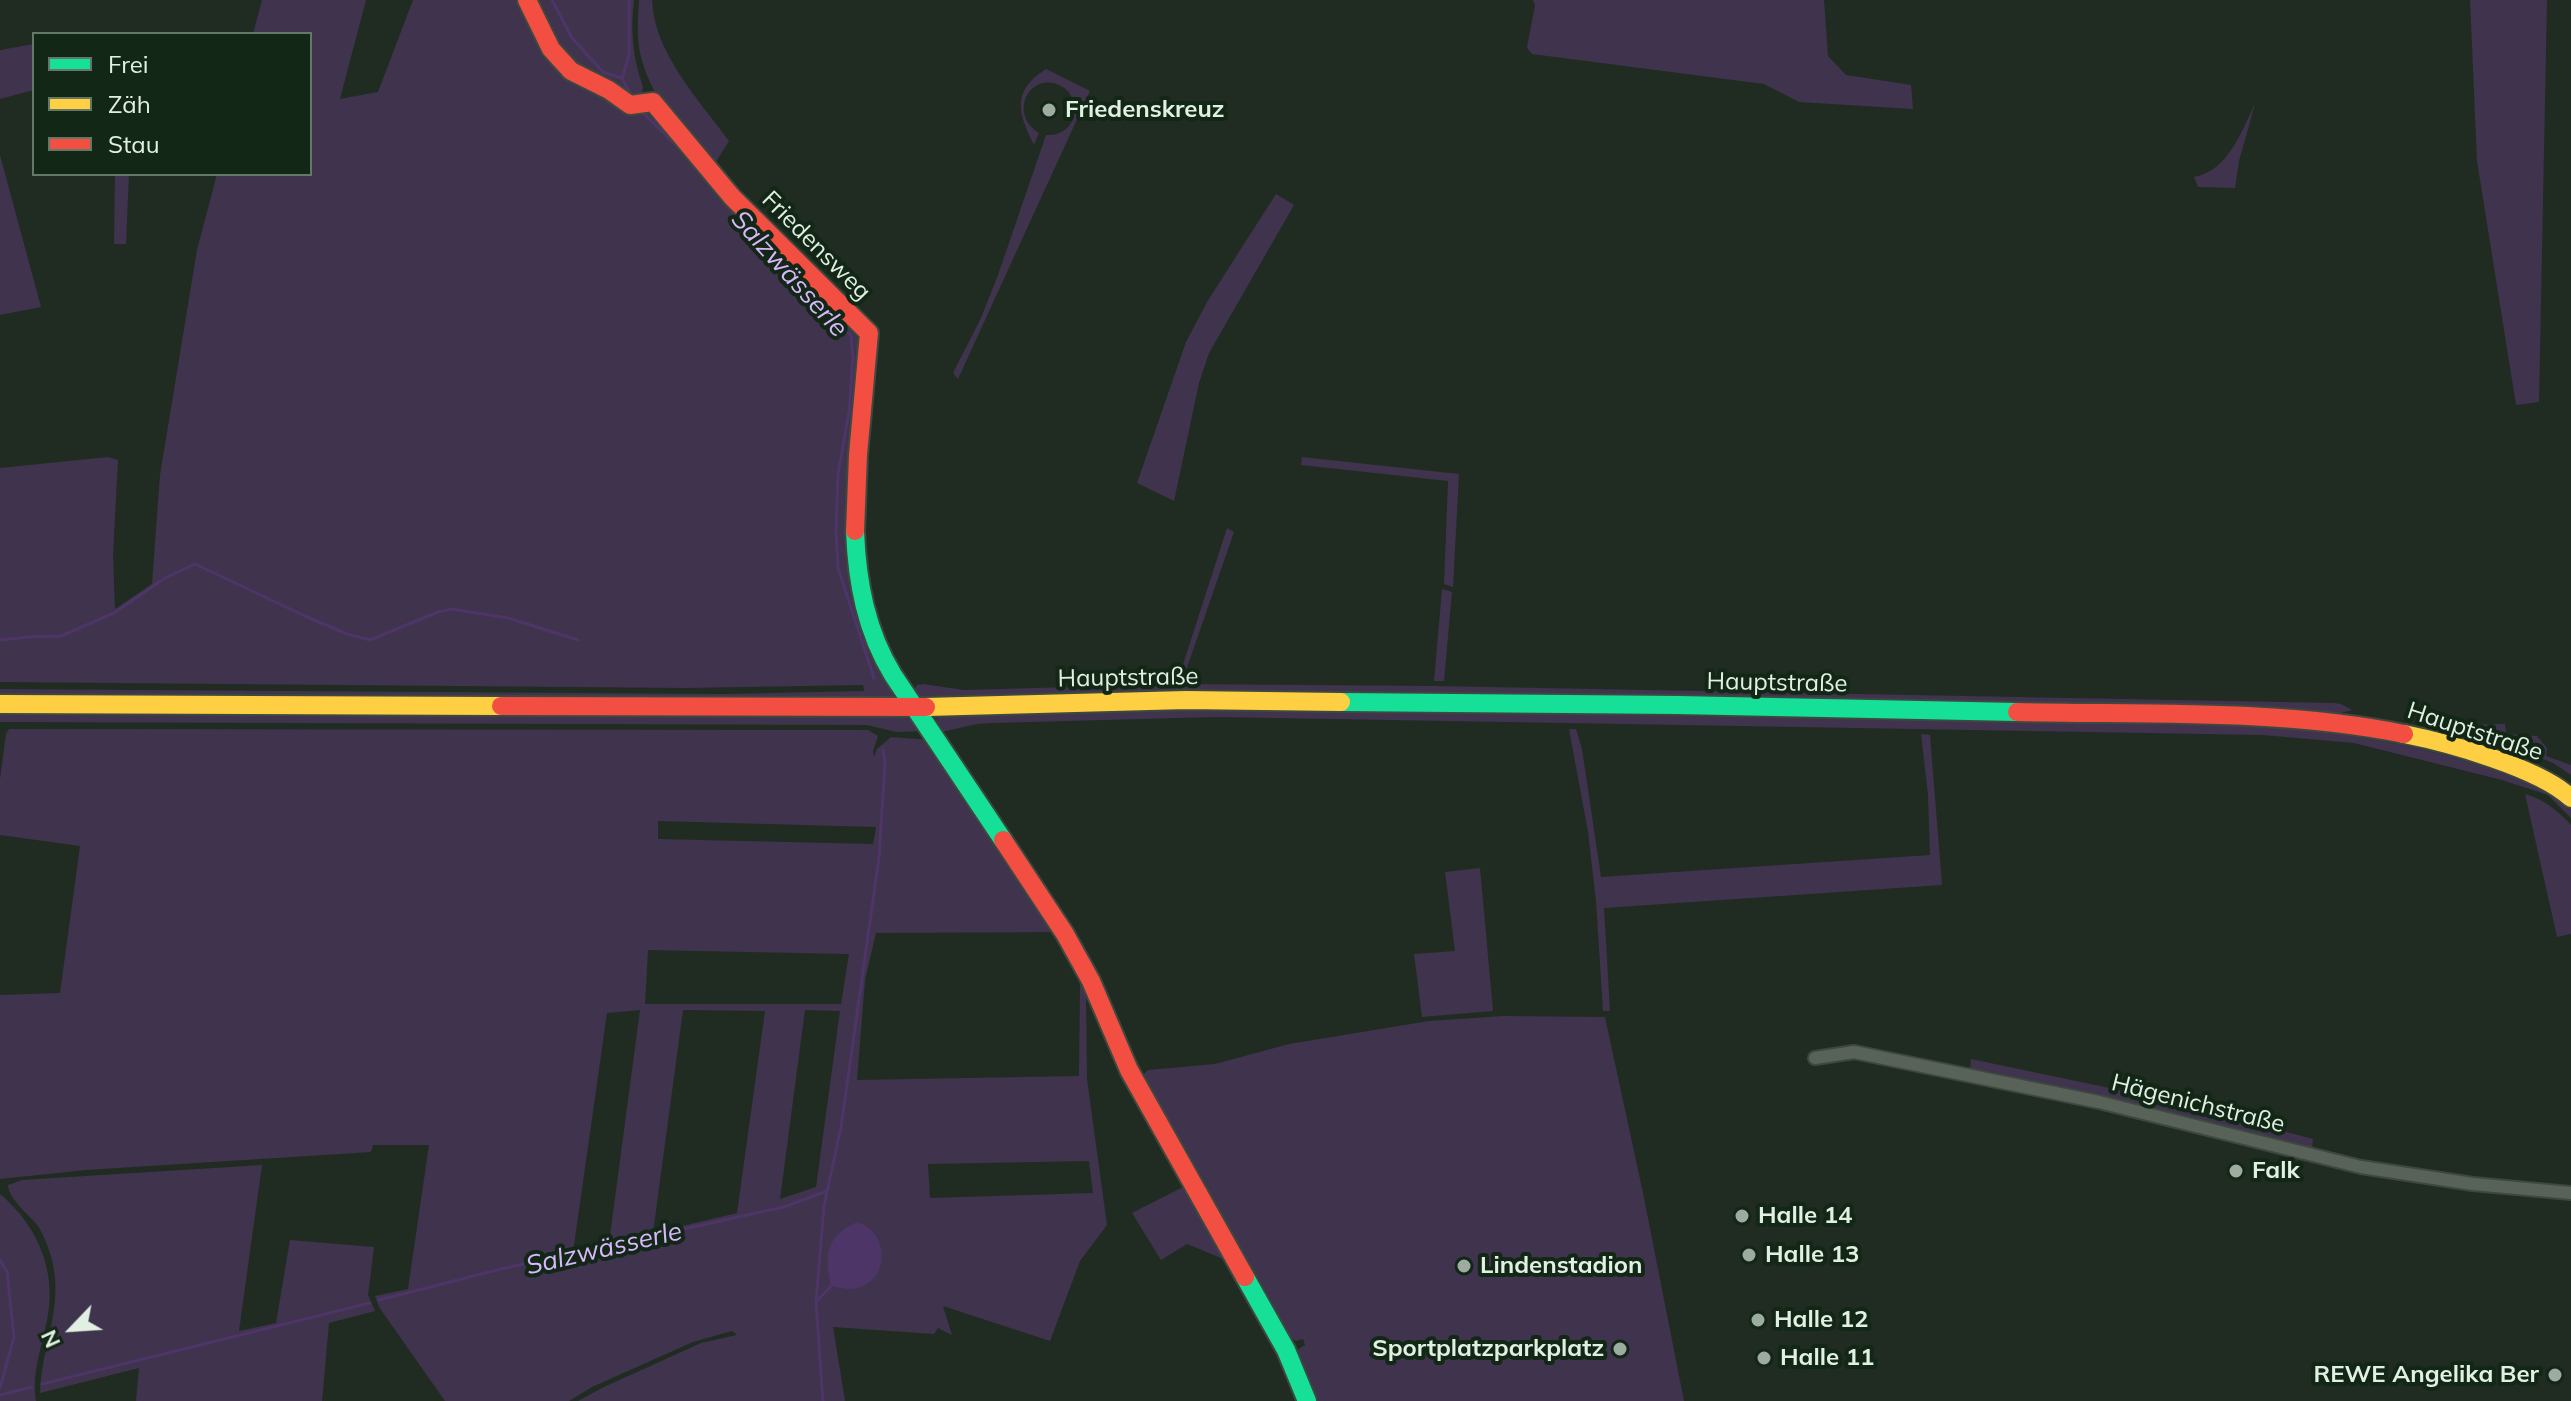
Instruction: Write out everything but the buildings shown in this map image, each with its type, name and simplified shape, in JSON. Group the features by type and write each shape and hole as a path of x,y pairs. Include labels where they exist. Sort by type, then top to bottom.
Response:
{"street":[{"name":"Friedensweg","path":"527,0 551,49 571,71 609,90 630,105 653,102 732,197 869,333 854,509 854,561 866,615 879,649 898,684 917,708 1065,934 1091,981 1129,1070 1286,1350 1307,1401"},
{"name":"Hauptstraße","path":"0,704 917,708 1186,700 1630,704 2194,716 2319,721 2383,729 2442,742 2546,780 2571,798"},
{"name":"Hägenichstraße","path":"1815,1058 1854,1052 2099,1102 2361,1167 2473,1184 2571,1193"}],"shaded area":[{"path":"262,0 366,0 340,99 378,92 413,0 524,0 542,38 629,114 643,109 649,111 847,321 857,336 862,349 851,564 896,697 866,703 0,698 0,689 723,694 864,691 863,685 685,688 0,682 0,468 108,457 118,460 113,555 115,609 152,584 160,475 197,250 216,176 312,176 312,32 254,32"},
{"path":"532,0 634,0 633,44 642,93 636,98 574,68 556,47"},
{"path":"639,0 652,0 655,20 669,57 729,141 712,168 670,116 646,73 638,43"},
{"path":"1533,0 1824,0 1828,56 1846,75 1911,85 1913,109 1799,102 1764,84 1532,54 1527,48 1535,5"},
{"path":"2470,0 2547,0 2539,402 2516,405 2477,161"},
{"path":"32,44 32,91 0,99 0,50"},
{"path":"1046,69 1090,91 958,379 953,373 981,318 998,275 1046,135 1066,129 1075,111 1072,97 1061,86 1040,84 1032,89 1024,105 1030,125 1039,133 1034,145 1024,123 1021,103 1027,86"},
{"path":"2255,104 2235,188 2198,187 2194,177 2206,173 2225,159"},
{"path":"0,155 41,307 0,315"},
{"path":"115,176 129,176 126,244 114,244"},
{"path":"1276,194 1294,205 1209,353 1199,383 1174,501 1137,483 1186,342 1207,302"},
{"path":"1302,457 1459,474 1453,587 1444,584 1448,481 1301,465"},
{"path":"1227,528 1234,532 1183,679 1178,680"},
{"path":"1442,589 1452,592 1444,681 1434,681"},
{"path":"1181,684 1435,686 2334,703 2352,710 2334,715 921,699 914,690 917,685 964,690"},
{"path":"1189,710 2262,726 2324,732 2446,755 2548,791 2571,807 2571,818 2548,795 2502,780 2354,743 2263,735 1215,717 994,723 942,732 935,720 962,716"},
{"path":"0,713 905,715 921,723 925,731 896,732 867,725 0,722"},
{"path":"2505,724 2506,734 2537,736 2547,748 2546,756 2571,765 2571,775 2553,763 2452,727"},
{"path":"9,729 868,730 878,736 874,757 877,749 891,737 931,740 1059,932 876,933 865,980 857,1080 1079,1076 1080,984 1076,961 1089,986 1086,995 1087,1079 1107,1225 1080,1261 1050,1341 943,1306 952,1335 938,1328 934,1334 833,1327 845,1401 578,1401 701,1343 737,1335 732,1331 693,1342 592,1387 569,1401 445,1401 379,1307 375,1296 408,1289 429,1145 373,1145 371,1152 86,1170 0,1179 0,995 60,993 80,846 0,835 0,779","holes":["658,821 876,827 873,844 658,839","648,950 849,954 841,1004 645,1004","640,1010 609,1243 573,1252 607,1013","683,1010 765,1011 737,1213 653,1233","805,1010 840,1011 816,1187 780,1199","1089,1161 1093,1193 930,1198 928,1164"]},
{"path":"1569,729 1576,729 1582,749 1601,877 1930,855 1928,795 1921,734 1930,735 1942,885 1604,908 1610,1011 1603,1011 1588,832"},
{"path":"2525,794 2550,806 2571,825 2571,934 2557,937"},
{"path":"1480,868 1493,1011 1422,1017 1414,954 1455,951 1445,872"},
{"name":"Lindenstadion","path":"1503,1016 1605,1017 1684,1401 1317,1401 1296,1353 1305,1345 1303,1339 1296,1341 1290,1338 1141,1077 1148,1070 1215,1064 1289,1044 1429,1021"},
{"path":"1971,1059 2162,1099 2313,1139 2312,1149 2142,1107 1970,1072"},
{"path":"262,1165 239,1331 276,1323 290,1240 374,1247 368,1295 375,1311 329,1323 322,1401 136,1401 139,1368 40,1393 55,1301 54,1270 40,1229 16,1202 8,1185 22,1180"},
{"path":"1187,1185 1233,1263 1187,1244 1161,1260 1132,1213"},
{"path":"0,1194 33,1233 49,1280 48,1315 35,1379 36,1401 0,1401"},
{"path":"857,1222 868,1228 881,1247 879,1269 864,1286 851,1289 831,1286 828,1256 833,1240"}],"waterway":[{"path":"552,0 572,38 603,72 621,78"},
{"name":"Salzwässerle","path":"629,0 629,55 622,79 632,96"},
{"name":"Salzwässerle","path":"640,110 686,155"},
{"name":"Salzwässerle","path":"775,252 851,336 853,357 849,412 838,474 838,568 874,678"},
{"path":"0,640 61,636 114,613 165,578 195,564 305,616 370,640 452,609 508,618 578,640"},
{"name":"Salzwässerle","path":"823,1401 816,1302 824,1206 841,1127 879,858 885,763 883,750"},
{"name":"Salzwässerle","path":"379,1300 501,1269 784,1207 827,1191"},
{"path":"0,1260 7,1272 14,1337 0,1388"},
{"name":"Salzwässerle","path":"817,1301 831,1286"},
{"name":"Salzwässerle","path":"42,1384 370,1303"},
{"name":"Salzwässerle","path":"0,1395 32,1387"}],"traffic: fast":[{"path":"855,531 865,606 884,658 1003,840"},
{"path":"1341,702 2017,712"},
{"path":"1245,1277 1286,1350 1307,1401"}],"traffic: slow":[{"path":"926,707 1186,700 1341,702"},
{"path":"0,704 501,706"},
{"path":"2404,734 2468,750 2516,767 2571,798"}],"traffic: jam":[{"path":"527,0 551,49 571,71 609,90 630,105 653,102 732,197 869,333 855,531"},
{"path":"501,706 926,707"},
{"path":"2017,712 2261,717 2309,720 2404,734"},
{"path":"1003,840 1065,934 1091,981 1129,1070 1245,1277"}],"place":[{"name":"Friedenskreuz","path":"1049,110"},
{"name":"Falk","path":"2236,1171"},
{"name":"Halle 14","path":"1742,1216"},
{"name":"Halle 13","path":"1749,1255"},
{"name":"Lindenstadion","path":"1464,1266"},
{"name":"Halle 12","path":"1758,1320"},
{"name":"Sportplatzparkplatz","path":"1620,1349"},
{"name":"Halle 11","path":"1764,1358"},
{"name":"REWE Angelika Ber","path":"2555,1375"}]}
